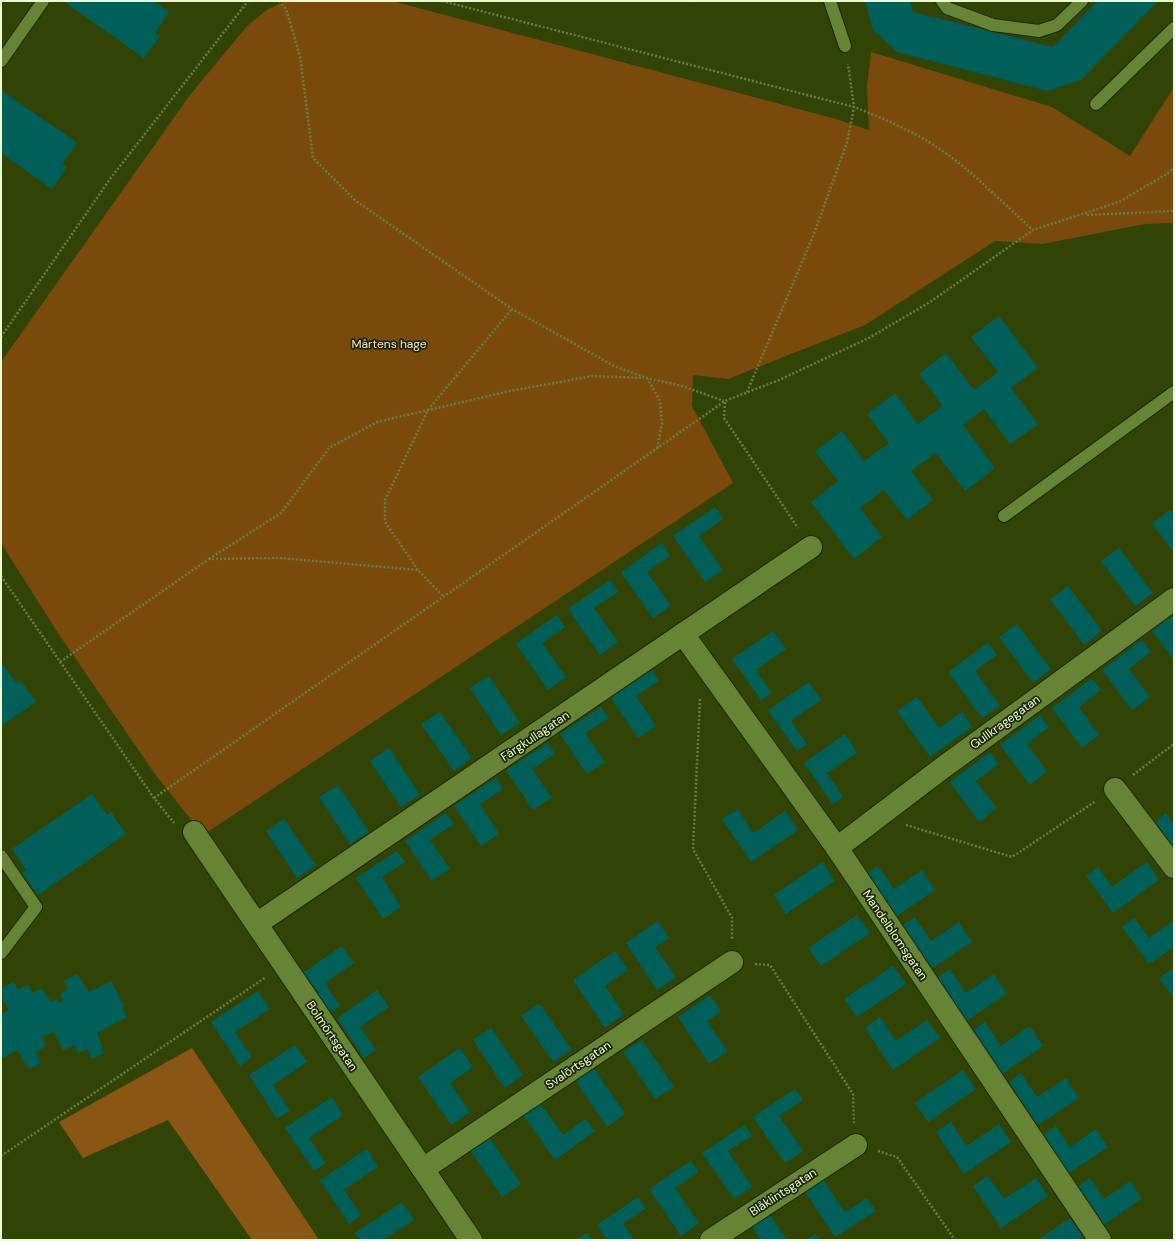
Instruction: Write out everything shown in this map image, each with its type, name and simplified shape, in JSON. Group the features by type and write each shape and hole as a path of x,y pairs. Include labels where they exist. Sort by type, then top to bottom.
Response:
{"street":[{"name":"Färgkullagatan","path":"258,923 586,702 811,547"},
{"name":"Gullkragegatan","path":"837,848 1174,599"},
{"name":"Mandelblomsgatan","path":"683,634 837,848 1100,1240"},
{"path":"1115,789 1174,867"},
{"name":"Bolmörtsgatan","path":"194,832 258,923 471,1240"},
{"name":"Svalörtsgatan","path":"423,1169 732,962"},
{"name":"Blåklintsgatan","path":"711,1240 856,1145"}],"lane":[{"path":"1,61 43,1"},
{"path":"830,1 845,46"},
{"path":"942,1 947,8 993,25 1038,31 1058,25 1082,1"},
{"path":"1096,104 1174,28"},
{"path":"1004,516 1174,392"},
{"path":"1,856 36,907 1,953"}],"path":[{"path":"1,337 110,179 248,1"},
{"path":"279,1 286,9 300,56 313,158 356,201 512,309 614,366 647,378 682,386 724,401"},
{"path":"442,1 854,107 903,127 936,146 952,157 1033,230"},
{"path":"747,393 814,236 847,143 854,107 845,46"},
{"path":"154,798 656,450 724,401 779,380 869,338 930,302 1033,230 1083,215 1119,202 1174,168"},
{"path":"1083,215 1174,211"},
{"path":"444,597 418,570 385,522 385,500 428,410 512,309"},
{"path":"60,662 209,559 281,513 329,448 377,422 510,391 593,376 647,378"},
{"path":"647,378 660,401 662,424 656,450"},
{"path":"724,401 724,418 811,547"},
{"path":"209,559 280,558 418,570"},
{"path":"1,576 154,798 182,834 194,832"},
{"path":"702,660 693,849 732,918 732,962 770,965 852,1094 856,1145 897,1157 955,1240"},
{"path":"879,816 1012,857 1115,789 1174,744"},
{"path":"1,1156 285,965"}],"green space":[{"name":"Mårtens hage","path":"286,1 392,1 836,119 869,130 867,87 871,52 1052,107 1130,156 1174,87 1174,223 1145,224 1042,244 995,241 865,325 728,379 693,375 692,406 733,483 203,835 155,774 58,633 1,543 1,362 190,95 247,26 268,9"}],"shaded area":[{"path":"192,1048 319,1240 252,1240 168,1120 83,1158 59,1122"}],"building":[{"path":"63,1 153,1 169,12 155,33 160,36 144,58"},
{"path":"684,1 698,1 691,3"},
{"path":"865,1 910,1 913,12 1053,47 1097,1 1158,1 1081,80 1048,91 897,52 873,30"},
{"path":"1,90 77,143 62,164 67,167 52,189 1,153"},
{"path":"999,316 1038,368 1011,388 1038,424 1010,444 984,409 963,425 995,468 965,491 936,453 911,471 933,500 907,520 884,490 860,508 882,537 854,559 811,502 838,481 815,451 842,431 864,461 889,443 867,414 895,393 918,424 943,406 919,374 946,353 974,390 998,372 971,337"},
{"path":"715,507 723,519 699,536 723,570 705,582 673,536"},
{"path":"1170,510 1174,515 1174,553 1152,523"},
{"path":"662,543 670,556 647,572 671,606 653,618 621,572"},
{"path":"1119,548 1153,593 1135,606 1101,561"},
{"path":"610,580 618,592 594,608 618,642 600,655 568,609"},
{"path":"1068,586 1102,631 1084,645 1050,599"},
{"path":"557,615 565,627 542,643 566,677 548,690 516,644"},
{"path":"1174,615 1174,660 1152,631"},
{"path":"1017,624 1051,669 1033,683 999,637"},
{"path":"773,631 786,649 756,670 772,693 761,700 732,659"},
{"path":"1142,640 1151,652 1129,669 1150,697 1132,710 1102,670"},
{"path":"988,643 997,655 975,671 1000,706 982,718 948,672"},
{"path":"1,662 16,683 20,680 36,702 1,726"},
{"path":"652,670 659,681 636,696 656,726 638,738 611,698"},
{"path":"489,676 520,723 501,735 470,688"},
{"path":"1092,678 1101,690 1079,707 1099,735 1082,748 1052,708"},
{"path":"809,682 821,700 791,721 807,744 797,751 768,710"},
{"path":"917,697 939,728 962,712 972,727 930,757 897,711"},
{"path":"601,707 609,718 585,733 605,762 587,774 560,734"},
{"path":"440,712 472,758 454,771 421,724"},
{"path":"1040,715 1049,727 1027,744 1047,771 1030,785 1000,745"},
{"path":"845,734 857,753 827,773 843,797 833,804 804,763"},
{"path":"548,743 555,754 532,769 552,798 533,810 506,770"},
{"path":"389,748 420,795 401,807 370,761"},
{"path":"990,752 999,764 976,781 997,808 979,822 950,782"},
{"path":"496,778 503,789 480,804 499,834 481,846 454,806"},
{"path":"338,785 369,832 350,844 319,797"},
{"path":"92,794 107,815 111,812 126,834 38,895 22,873 26,870 12,849"},
{"path":"738,809 753,833 785,811 798,830 751,862 722,819"},
{"path":"446,813 454,824 430,840 450,869 432,881 405,841"},
{"path":"1166,813 1174,824 1174,847 1155,822"},
{"path":"284,819 316,865 297,878 266,831"},
{"path":"397,851 405,862 382,877 401,907 383,919 356,878"},
{"path":"822,862 835,881 786,914 774,895"},
{"path":"1147,862 1159,880 1113,913 1086,876 1098,867 1112,887"},
{"path":"878,866 894,889 922,870 935,890 894,918 865,874"},
{"path":"857,915 870,933 821,966 808,948"},
{"path":"915,917 931,941 959,922 972,942 931,969 902,926"},
{"path":"1134,918 1149,938 1174,920 1174,947 1149,964 1122,927"},
{"path":"658,921 669,938 655,947 676,977 657,990 626,943"},
{"path":"342,946 354,963 325,983 340,1006 329,1014 301,974"},
{"path":"615,951 628,970 605,986 624,1014 605,1028 573,980"},
{"path":"893,966 906,984 857,1017 844,999"},
{"path":"950,969 966,993 994,974 1007,994 966,1021 937,978"},
{"path":"1172,969 1174,973 1174,998 1159,978"},
{"path":"77,974 89,992 111,981 124,1006 122,1007 127,1017 97,1033 104,1053 92,1059 87,1049 78,1053 74,1045 63,1050 54,1032 42,1037 46,1046 36,1052 41,1063 29,1069 17,1050 1,1059 1,1014 9,1010 2,998 4,997 1,988 14,982 18,990 28,984 32,993 42,988 51,1002 57,999 59,1003 63,1001 60,994 68,989 64,981"},
{"path":"377,990 389,1007 360,1027 376,1050 364,1058 337,1018"},
{"path":"258,991 270,1009 235,1032 252,1057 240,1066 211,1022"},
{"path":"710,995 721,1012 707,1021 728,1051 709,1064 678,1017"},
{"path":"539,1003 572,1050 553,1062 521,1016"},
{"path":"880,1017 896,1041 927,1020 940,1038 893,1070 865,1028"},
{"path":"985,1022 1001,1046 1030,1026 1043,1046 1002,1074 973,1030"},
{"path":"491,1028 523,1075 505,1088 473,1040"},
{"path":"642,1040 674,1087 655,1099 623,1052"},
{"path":"295,1045 307,1062 273,1085 290,1111 277,1119 249,1075"},
{"path":"460,1048 473,1067 450,1083 470,1112 451,1125 418,1077"},
{"path":"593,1067 625,1114 607,1127 575,1080"},
{"path":"963,1070 976,1089 928,1122 915,1103"},
{"path":"1021,1073 1037,1097 1066,1078 1079,1098 1038,1125 1009,1082"},
{"path":"795,1089 803,1100 779,1116 803,1151 785,1163 753,1117"},
{"path":"332,1097 343,1115 309,1138 326,1163 314,1171 285,1128"},
{"path":"540,1103 563,1135 586,1119 595,1131 555,1160 523,1115"},
{"path":"951,1122 967,1146 999,1124 1011,1142 964,1174 936,1132"},
{"path":"744,1125 752,1136 728,1151 752,1187 734,1199 702,1153"},
{"path":"1056,1126 1070,1147 1096,1129 1108,1147 1068,1174 1042,1136"},
{"path":"489,1137 521,1184 502,1197 470,1150"},
{"path":"367,1149 378,1167 344,1190 361,1215 349,1224 320,1180"},
{"path":"691,1161 699,1172 675,1188 699,1223 681,1236 649,1189"},
{"path":"988,1176 1004,1199 1036,1178 1048,1196 1001,1228 973,1186"},
{"path":"822,1178 845,1212 867,1198 876,1211 835,1237 804,1190"},
{"path":"1090,1178 1104,1199 1130,1181 1142,1199 1102,1226 1076,1188"},
{"path":"638,1197 646,1208 623,1224 634,1240 607,1240 597,1225"},
{"path":"402,1202 414,1220 383,1240 360,1240 355,1233"},
{"path":"770,1215 787,1240 761,1240 752,1226"},
{"path":"1070,1218 1083,1237 1078,1240 1038,1240"},
{"path":"587,1233 591,1240 577,1240"},
{"path":"815,1234 819,1240 806,1240"}]}
